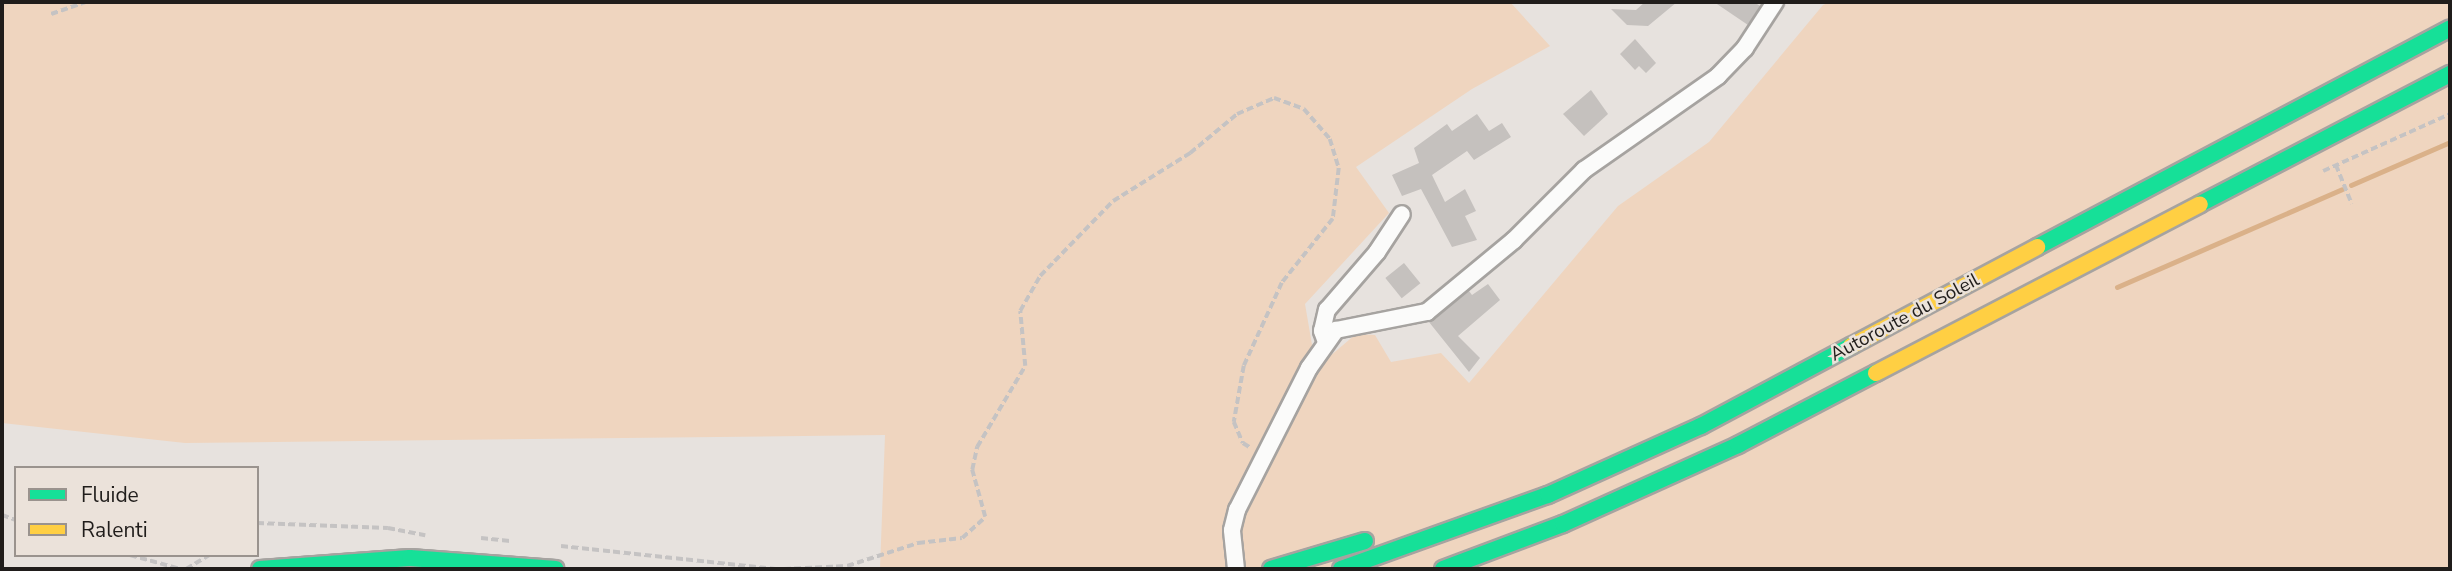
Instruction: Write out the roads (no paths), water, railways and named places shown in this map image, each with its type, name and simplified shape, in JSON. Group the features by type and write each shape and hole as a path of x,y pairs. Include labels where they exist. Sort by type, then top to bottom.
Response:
{"highway":[{"name":"Autoroute du Soleil","path":"1341,569 1548,495 1700,426 2450,28"},
{"name":"Autoroute du Soleil","path":"1443,569 1563,524 1738,445 2450,74"},
{"path":"1271,569 1391,532 1539,479 1886,327"},
{"path":"260,569 410,558 556,569"}],"street":[{"path":"1235,565 1234,519 1326,342 1348,325 1427,312 1514,240 1584,170 1718,76 1745,48 1774,2"},
{"path":"1326,342 1322,331 1327,310 1402,214"}],"waterway":[{"path":"2351,185 2450,142"},
{"path":"2117,287 2342,189"}]}
